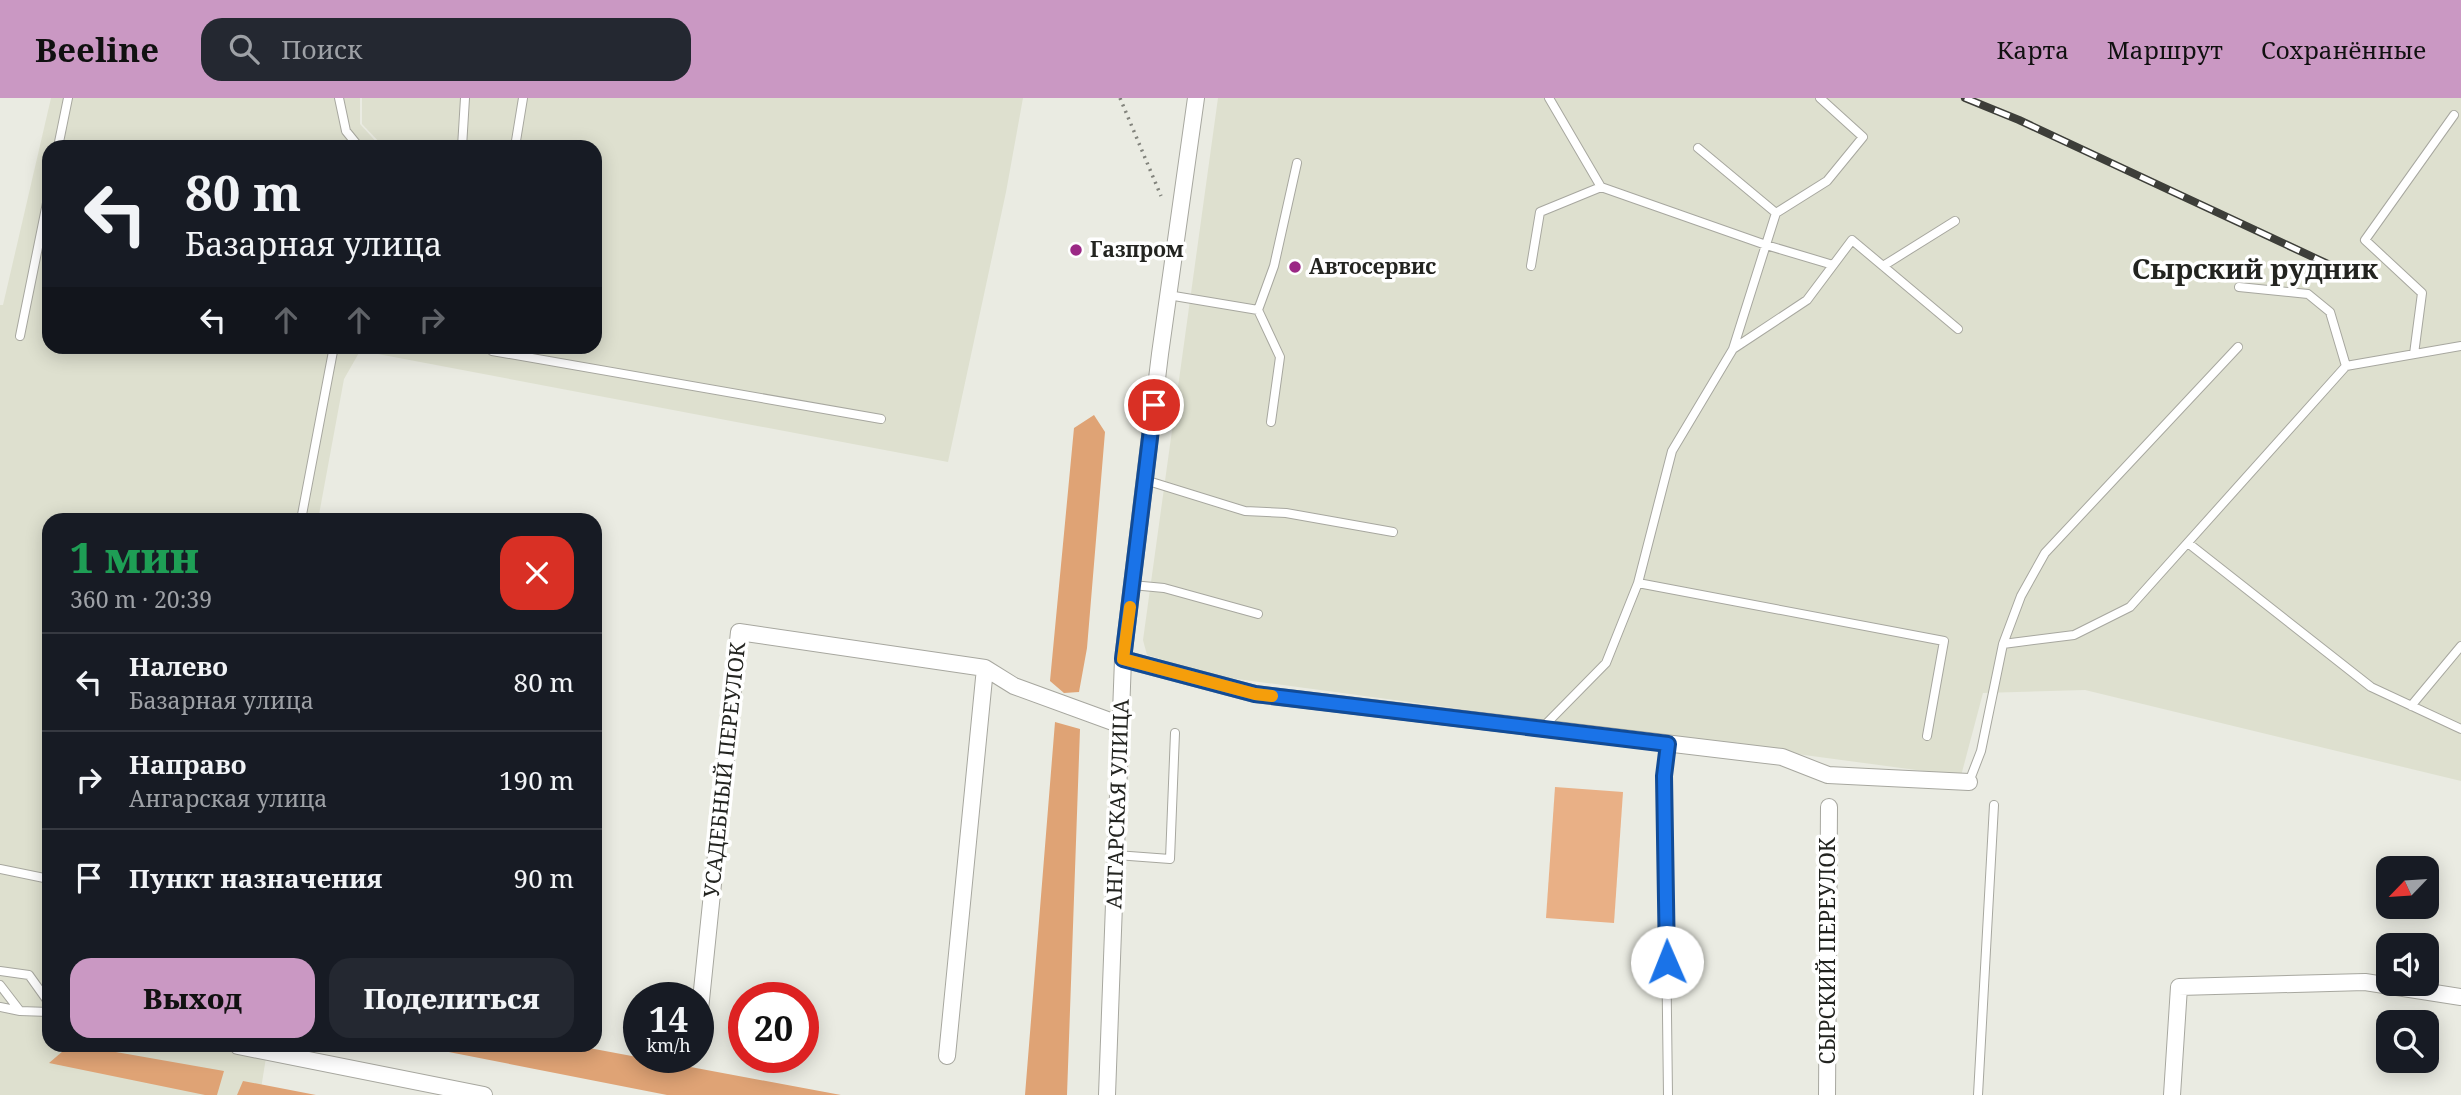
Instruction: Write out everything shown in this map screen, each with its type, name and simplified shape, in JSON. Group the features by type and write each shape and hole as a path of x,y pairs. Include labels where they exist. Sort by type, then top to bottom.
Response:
{"street":[{"name":"АНГАРСКАЯ УЛИЦА","path":"1107,1095 1123,659 1168,295 1196,98"},
{"name":"УСАДЕБНЫЙ ПЕРЕУЛОК","path":"703,982 739,632 985,668 1014,686 1121,725"},
{"path":"1123,659 1255,694 1782,758 1828,775 1969,782"},
{"path":"947,1056 985,668"},
{"name":"СЫРСКИЙ ПЕРЕУЛОК","path":"1827,1095 1829,807"},
{"path":"2172,1095 2179,987 2365,982 2461,997"},
{"path":"265,1052 484,1095"}],"lane":[{"path":"59,140 68,98"},
{"path":"339,98 346,131 353,140"},
{"path":"462,140 465,98"},
{"path":"516,140 523,98"},
{"path":"1549,98 1601,187 1766,245 1833,265"},
{"path":"1541,729 1606,663 1638,583 1672,451 1733,348 1776,213 1827,181 1863,137 1820,98"},
{"path":"2414,354 2422,293 2365,240 2454,115"},
{"path":"1698,148 1776,213"},
{"path":"1271,422 1280,357 1258,310 1274,266 1297,163"},
{"path":"1531,266 1541,212 1601,187"},
{"path":"1883,266 1955,221"},
{"path":"20,335 42,227"},
{"path":"1733,348 1807,300 1852,240 1958,329"},
{"path":"2239,287 2308,294 2330,312 2346,366"},
{"path":"1168,295 1258,310"},
{"path":"2003,644 2074,635 2130,607 2346,366 2461,346"},
{"path":"1969,782 1981,751 2003,644 2021,596 2045,553 2238,347"},
{"path":"302,513 332,354"},
{"path":"509,354 881,418"},
{"path":"1145,480 1245,511 1286,513 1393,533"},
{"path":"2188,543 2371,687 2461,729"},
{"path":"1638,583 1944,641 1927,736"},
{"path":"1132,585 1164,588 1258,614"},
{"path":"2411,706 2461,646"},
{"path":"1116,855 1170,859 1175,733"},
{"path":"1668,744 1664,776 1668,1095"},
{"path":"1978,1095 1994,805"},
{"path":"0,869 42,878"},
{"path":"0,971 29,975 42,993"},
{"path":"0,985 20,1011"},
{"path":"0,1007 42,1013"}],"path":[{"path":"1120,98 1161,196"}],"shaded area":[{"path":"51,98 360,98 360,124 375,140 42,140 42,354 358,354 344,379 319,513 42,513 42,1052 267,1052 260,1095 0,1095 0,305 3,305"},
{"path":"362,98 1023,98 1006,192 948,462 378,354 602,354 602,140 377,140 362,124"},
{"path":"1218,98 2461,98 2461,781 2085,690 1983,693 1961,776 1215,676 1147,655 1143,640"},
{"path":"1094,415 1105,432 1087,648 1079,692 1064,693 1050,681 1074,428"},
{"path":"1055,722 1080,729 1067,1095 1025,1095"},
{"path":"1555,787 1623,792 1614,923 1546,918"},
{"path":"602,1050 623,1054 623,1073 714,1071 841,1095 667,1095 449,1052"},
{"path":"62,1052 116,1052 224,1071 217,1095 205,1095 49,1063"},
{"path":"243,1081 316,1095 237,1095"}],"railway":[{"path":"1965,98 2019,120 2345,272"}],"slow traffic":[{"path":"1130,607 1123,659 1255,694 1272,696"}],"place":[{"name":"Газпром","path":"1076,250"},
{"name":"Автосервис","path":"1295,267"}],"district":[{"name":"Сырский рудник","path":"2255,269"}],"route":[{"path":"1154,405 1123,659 1255,694 1668,744 1664,776 1667,962"}]}
